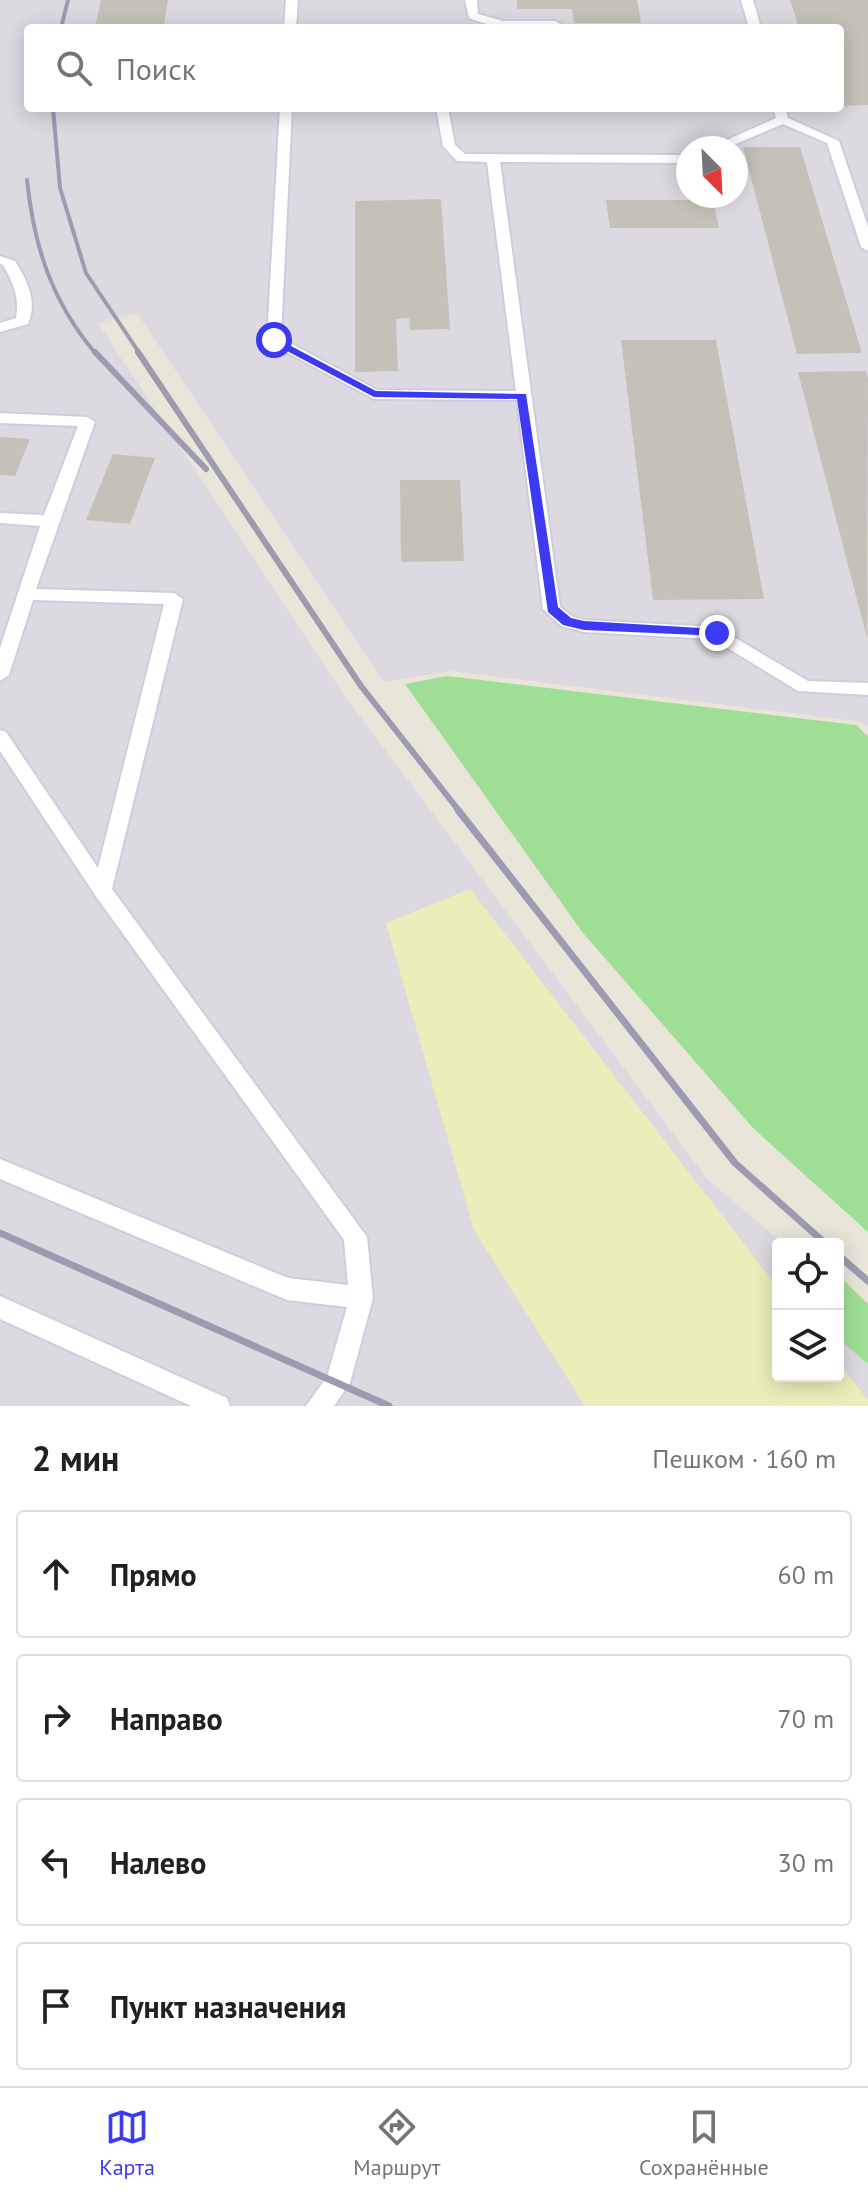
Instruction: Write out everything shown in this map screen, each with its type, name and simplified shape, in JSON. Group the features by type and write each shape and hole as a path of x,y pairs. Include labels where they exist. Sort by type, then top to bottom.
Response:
{"lane":[{"path":"290,24 292,0"},
{"path":"471,0 473,16 497,24"},
{"path":"747,0 754,24"},
{"path":"286,112 274,340 374,394 522,396"},
{"path":"443,112 449,146 462,158 676,159"},
{"path":"738,136 781,114 833,141 868,247"},
{"path":"493,159 552,609 567,622 584,626 717,633 804,687 868,689"},
{"path":"0,260 8,261 17,275 27,309 23,321 0,328"},
{"path":"0,418 87,422 50,521 0,675"},
{"path":"0,518 50,521"},
{"path":"26,594 174,599 102,890"},
{"path":"0,737 102,890 355,1237 361,1298 338,1383 318,1406"},
{"path":"0,1169 287,1289 361,1298"},
{"path":"0,1307 218,1406"}],"shaded area":[{"path":"0,0 868,0 868,727 862,722 450,671 384,682 137,313 98,323 344,695 708,1180 777,1238 772,1238 772,1382 844,1382 844,1295 868,1315 868,1406 0,1406"}],"green space":[{"path":"447,676 856,725 868,736 868,1232 753,1128 583,933 405,684"},
{"path":"844,1281 868,1304 868,1364 844,1343"}],"sand":[{"path":"470,889 772,1280 772,1382 844,1382 844,1370 868,1400 868,1406 585,1406 474,1230 386,923"}],"building":[{"path":"101,0 168,0 164,24 96,24"},
{"path":"517,0 637,0 641,23 574,23 572,9 517,9"},
{"path":"790,0 868,0 868,105 844,106 844,24 798,24"},
{"path":"748,147 800,147 862,353 797,354 748,166"},
{"path":"441,199 450,329 410,330 409,318 396,319 398,371 355,372 355,201"},
{"path":"606,200 676,200 676,208 715,208 719,228 610,228"},
{"path":"621,340 716,340 764,599 653,600"},
{"path":"866,371 868,378 867,638 798,372"},
{"path":"0,437 30,439 15,476 0,475"},
{"path":"113,454 155,458 130,524 86,520"},
{"path":"400,480 460,480 464,561 401,562"}],"railway":[{"path":"62,24 68,0"},
{"path":"53,112 60,188 86,273 140,354"},
{"path":"27,180 40,251 48,273 68,314 96,354"},
{"path":"95,352 206,469"},
{"path":"138,352 361,686 460,812"},
{"path":"458,810 735,1163 819,1238"},
{"path":"0,1233 389,1406"},
{"path":"844,1260 868,1281"}],"route":[{"path":"274,340 374,394 522,396 552,609 567,622 584,626 717,633"}]}
